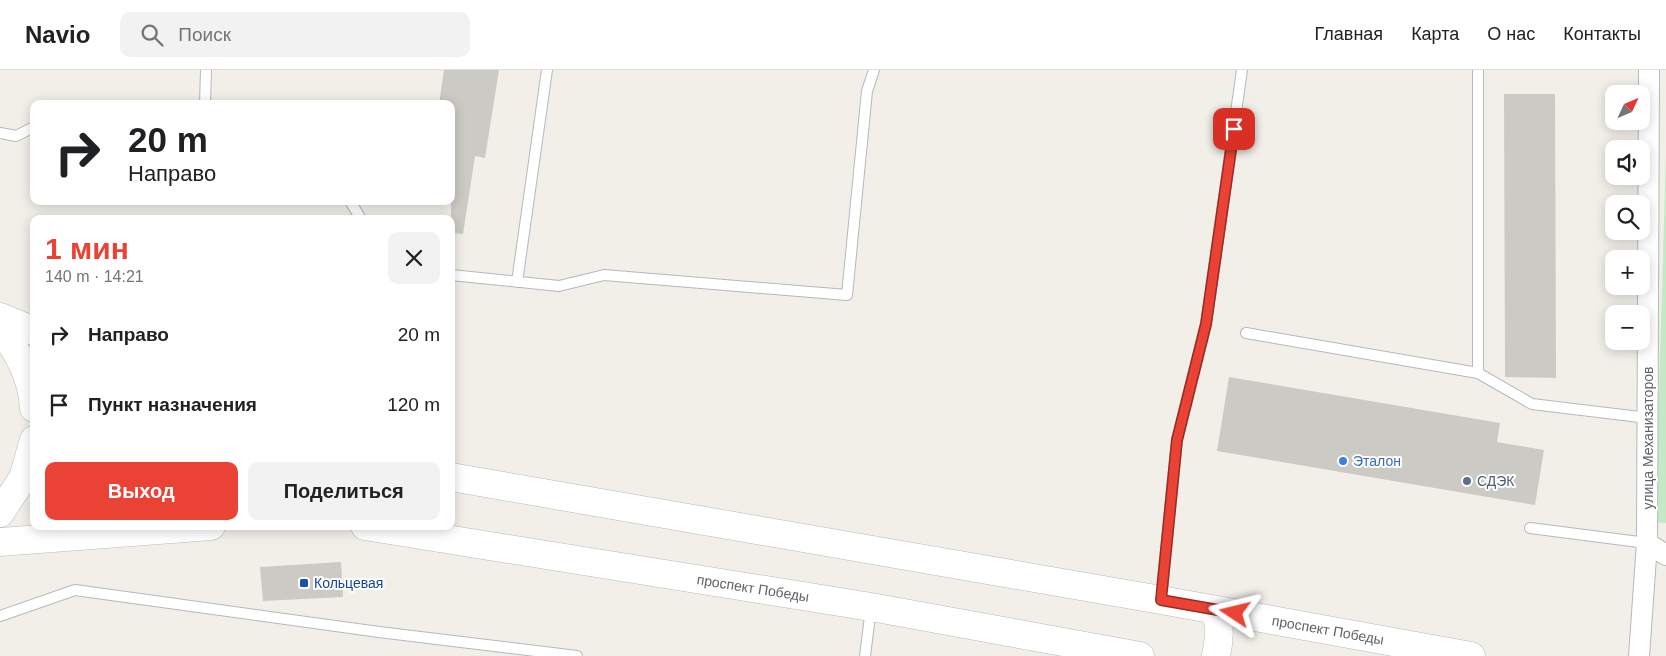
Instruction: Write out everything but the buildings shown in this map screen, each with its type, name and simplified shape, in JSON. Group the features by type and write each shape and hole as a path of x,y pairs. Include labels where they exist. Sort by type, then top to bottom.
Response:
{"main road":[{"path":"0,317 30,330"},
{"path":"0,328 14,346 30,382"},
{"path":"0,513 23,478 30,454"},
{"name":"проспект Победы","path":"455,478 1161,600 1471,656"},
{"path":"0,542 158,530"},
{"name":"проспект Победы","path":"390,530 871,607 1140,656"},
{"path":"1216,610 1220,624 1220,642 1216,656"}],"street":[{"name":"улица Механизаторов","path":"1639,656 1647,543 1649,70"},
{"path":"1647,543 1666,555"}],"lane":[{"path":"205,100 206,70"},
{"path":"517,282 547,70"},
{"path":"455,275 558,286 604,275 847,295 867,91 874,70"},
{"path":"1161,600 1177,440 1206,324 1242,70"},
{"path":"1478,70 1478,373"},
{"path":"0,133 16,136 30,129"},
{"path":"1246,332 1478,373 1532,404 1648,418"},
{"path":"1530,528 1647,543"},
{"path":"0,616 75,590 379,632 577,656"},
{"path":"865,656 871,607"}],"green space":[{"path":"1666,154 1666,523 1655,522"}],"place":[{"name":"Эталон","path":"1343,461"},
{"name":"СДЭК","path":"1467,481"},
{"name":"Кольцевая","path":"304,583"}],"route":[{"path":"1234,129 1206,324 1177,440 1161,600 1235,613"}]}
